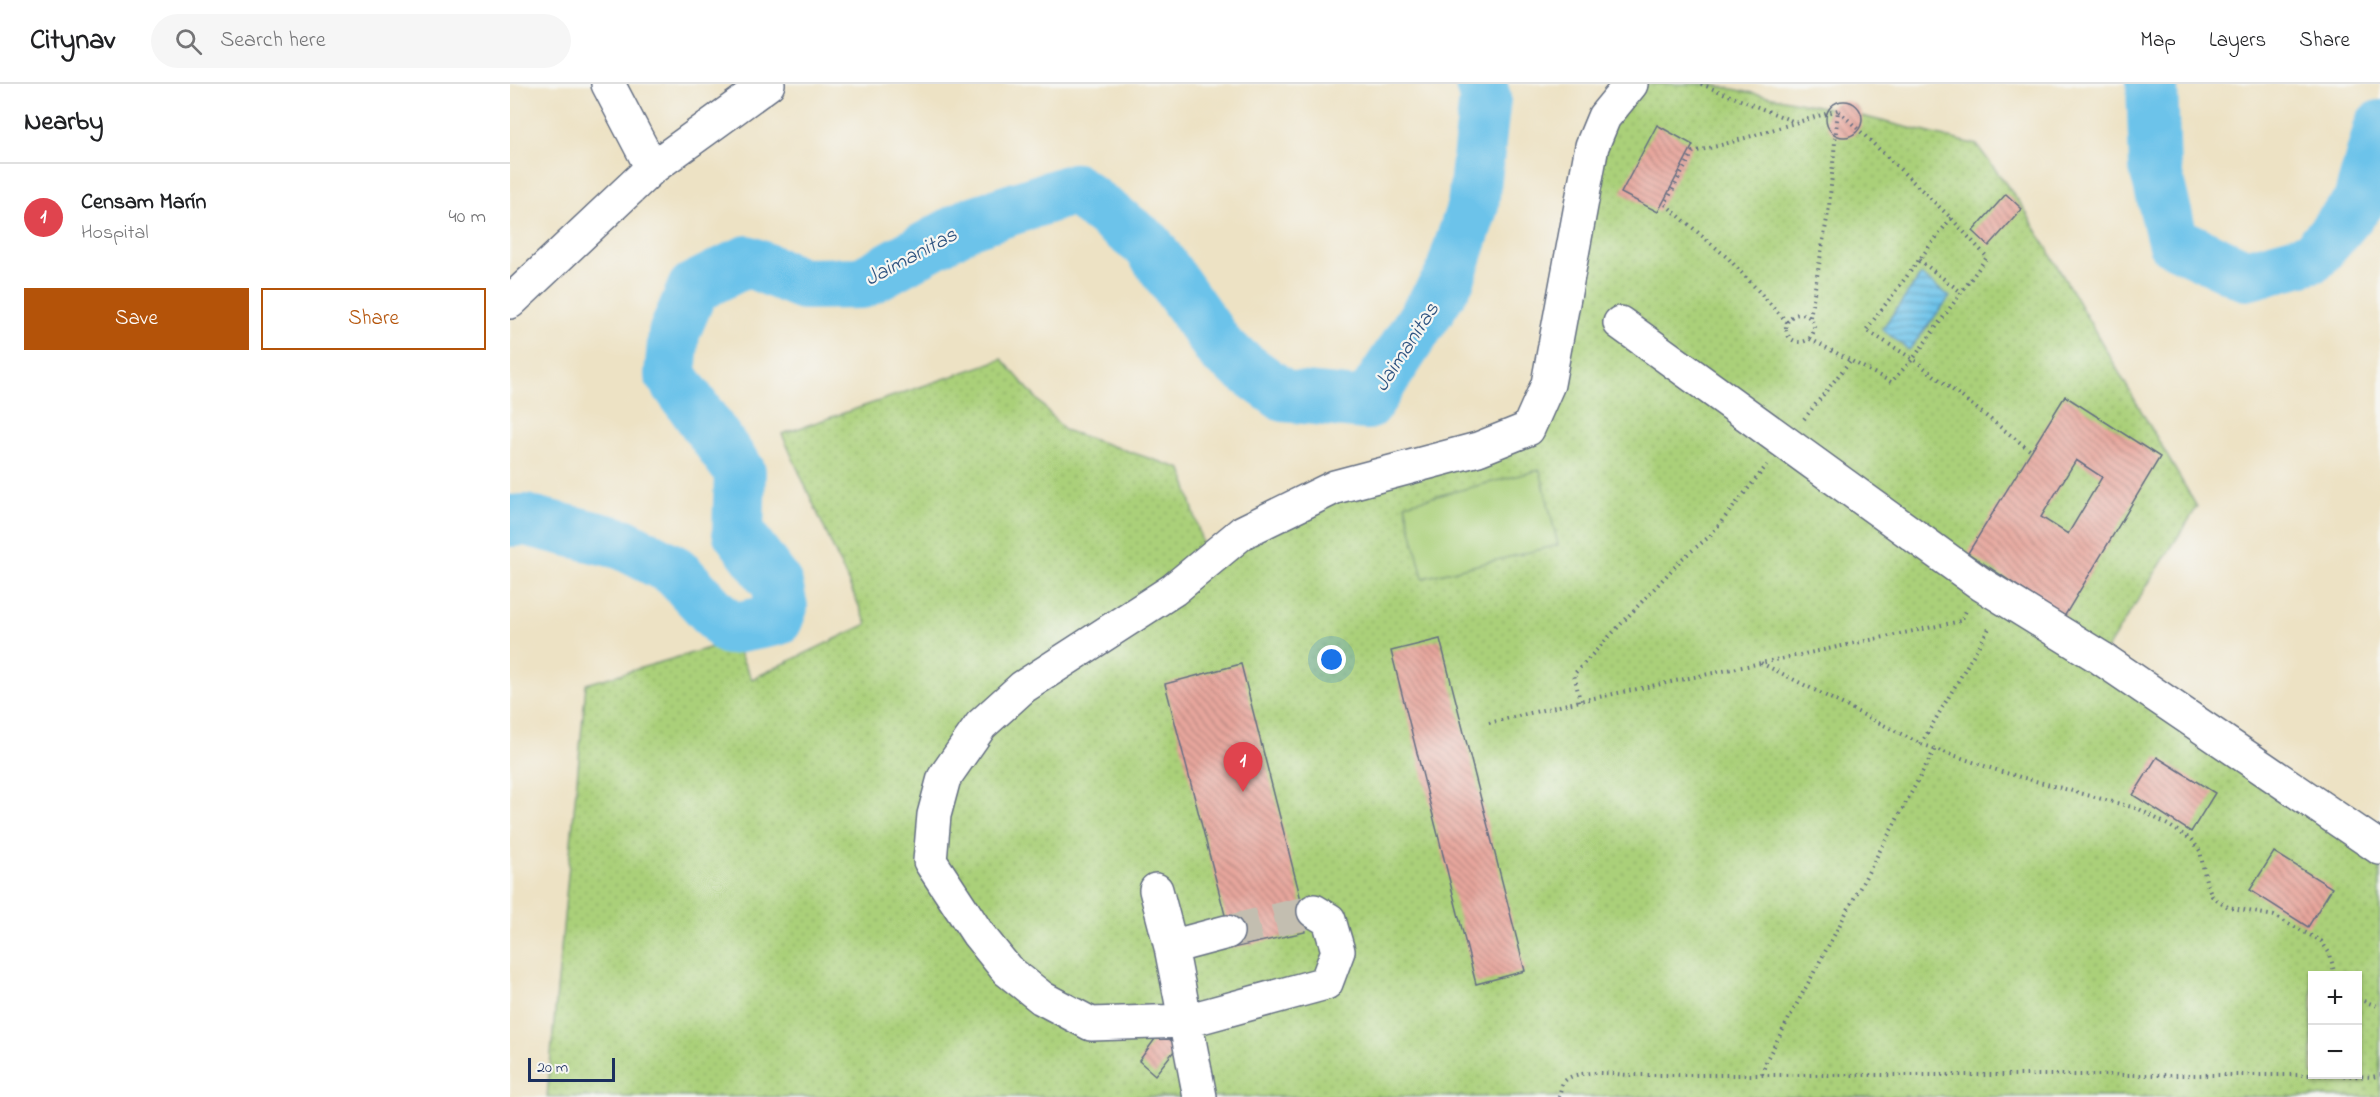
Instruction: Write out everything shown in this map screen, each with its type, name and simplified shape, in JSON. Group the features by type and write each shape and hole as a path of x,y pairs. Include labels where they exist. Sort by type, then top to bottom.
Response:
{"street":[{"path":"608,84 652,168"},
{"path":"510,302 652,168 768,84"},
{"path":"1314,911 1329,920 1338,951 1326,983 1185,1021 1091,1024 1042,998 1007,970 978,934 930,861 934,815 944,778 981,724 1023,687 1173,590 1243,532 1335,487 1478,449 1528,429 1548,384 1592,146 1604,117 1631,84"},
{"path":"1620,323 1993,592 2101,658 2380,848"},
{"path":"1156,890 1171,946 1200,1097"},
{"path":"1171,946 1227,932"}],"path":[{"path":"1701,84 1796,122"},
{"path":"1787,322 1729,259 1665,204 1693,152 1838,110"},
{"path":"1810,317 1798,313 1787,322 1786,332 1791,339 1801,342 1810,339 1891,382 1912,359 1987,257 1951,218 1838,110"},
{"path":"1810,339 1815,326 1810,317 1829,207 1838,110"},
{"path":"1951,218 1866,330 1912,359 2031,451"},
{"path":"1919,260 1961,292"},
{"path":"1580,701 1574,674 1683,558 1710,536 1850,361"},
{"path":"1489,723 1580,701 1961,621 1993,592"},
{"path":"1921,744 1993,592"},
{"path":"1761,663 1921,744 2002,772 2139,809 2192,840 2200,851 2206,881 2212,896 2228,906 2274,916 2321,941 2330,954 2334,971"},
{"path":"1762,1075 1767,1059 1935,749"},
{"path":"2362,1000 2380,1007"},
{"path":"1559,1097 1563,1083 1570,1077 1585,1073 1628,1075 2335,1075 2372,1077 2380,1075"}],"green space":[{"path":"1632,84 1708,84 1838,110 1977,145 2023,207 2197,507 2101,658 2380,848 2380,1097 547,1097 586,684 733,641 752,679 867,624 782,434 1002,359 1064,430 1182,469 1207,561 1243,532 1528,429 1592,146"},
{"path":"1540,470 1558,545 1423,578 1405,504"}],"water":[{"path":"1921,275 1950,297 1909,350 1882,329"}],"building":[{"path":"1844,101 1857,106 1862,119 1857,132 1844,137 1831,132 1826,119 1831,106"},
{"path":"1657,125 1693,145 1658,212 1621,193"},
{"path":"2006,194 2022,209 1989,246 1973,231"},
{"path":"2065,396 2160,457 2064,617 1968,553","holes":["2076,460 2102,477 2068,534 2041,517"]},
{"path":"1440,639 1525,971 1476,984 1391,651"},
{"path":"1241,664 1300,896 1305,932 1232,948 1165,684"},
{"path":"2157,757 2215,793 2191,832 2133,795"},
{"path":"2274,852 2332,888 2308,927 2250,890"},
{"path":"1160,1032 1178,1046 1155,1075 1139,1061"}],"waterway":[{"name":"Jaimanitas","path":"510,521 525,520 623,544 675,571 729,629 777,620 782,607 777,584 738,532 740,472 670,374 674,333 693,288 747,261 803,284 862,283 970,223 1074,189 1148,245 1222,351 1284,396 1367,404 1449,279 1473,205 1485,98 1481,84"},
{"name":"Jaimanitas","path":"2152,84 2155,168 2173,241 2246,275 2313,257 2358,204 2380,126"}],"tunnel":[{"path":"1227,932 1314,911"}],"place":[{"name":"Censam Marín","path":"1243,792"}]}
